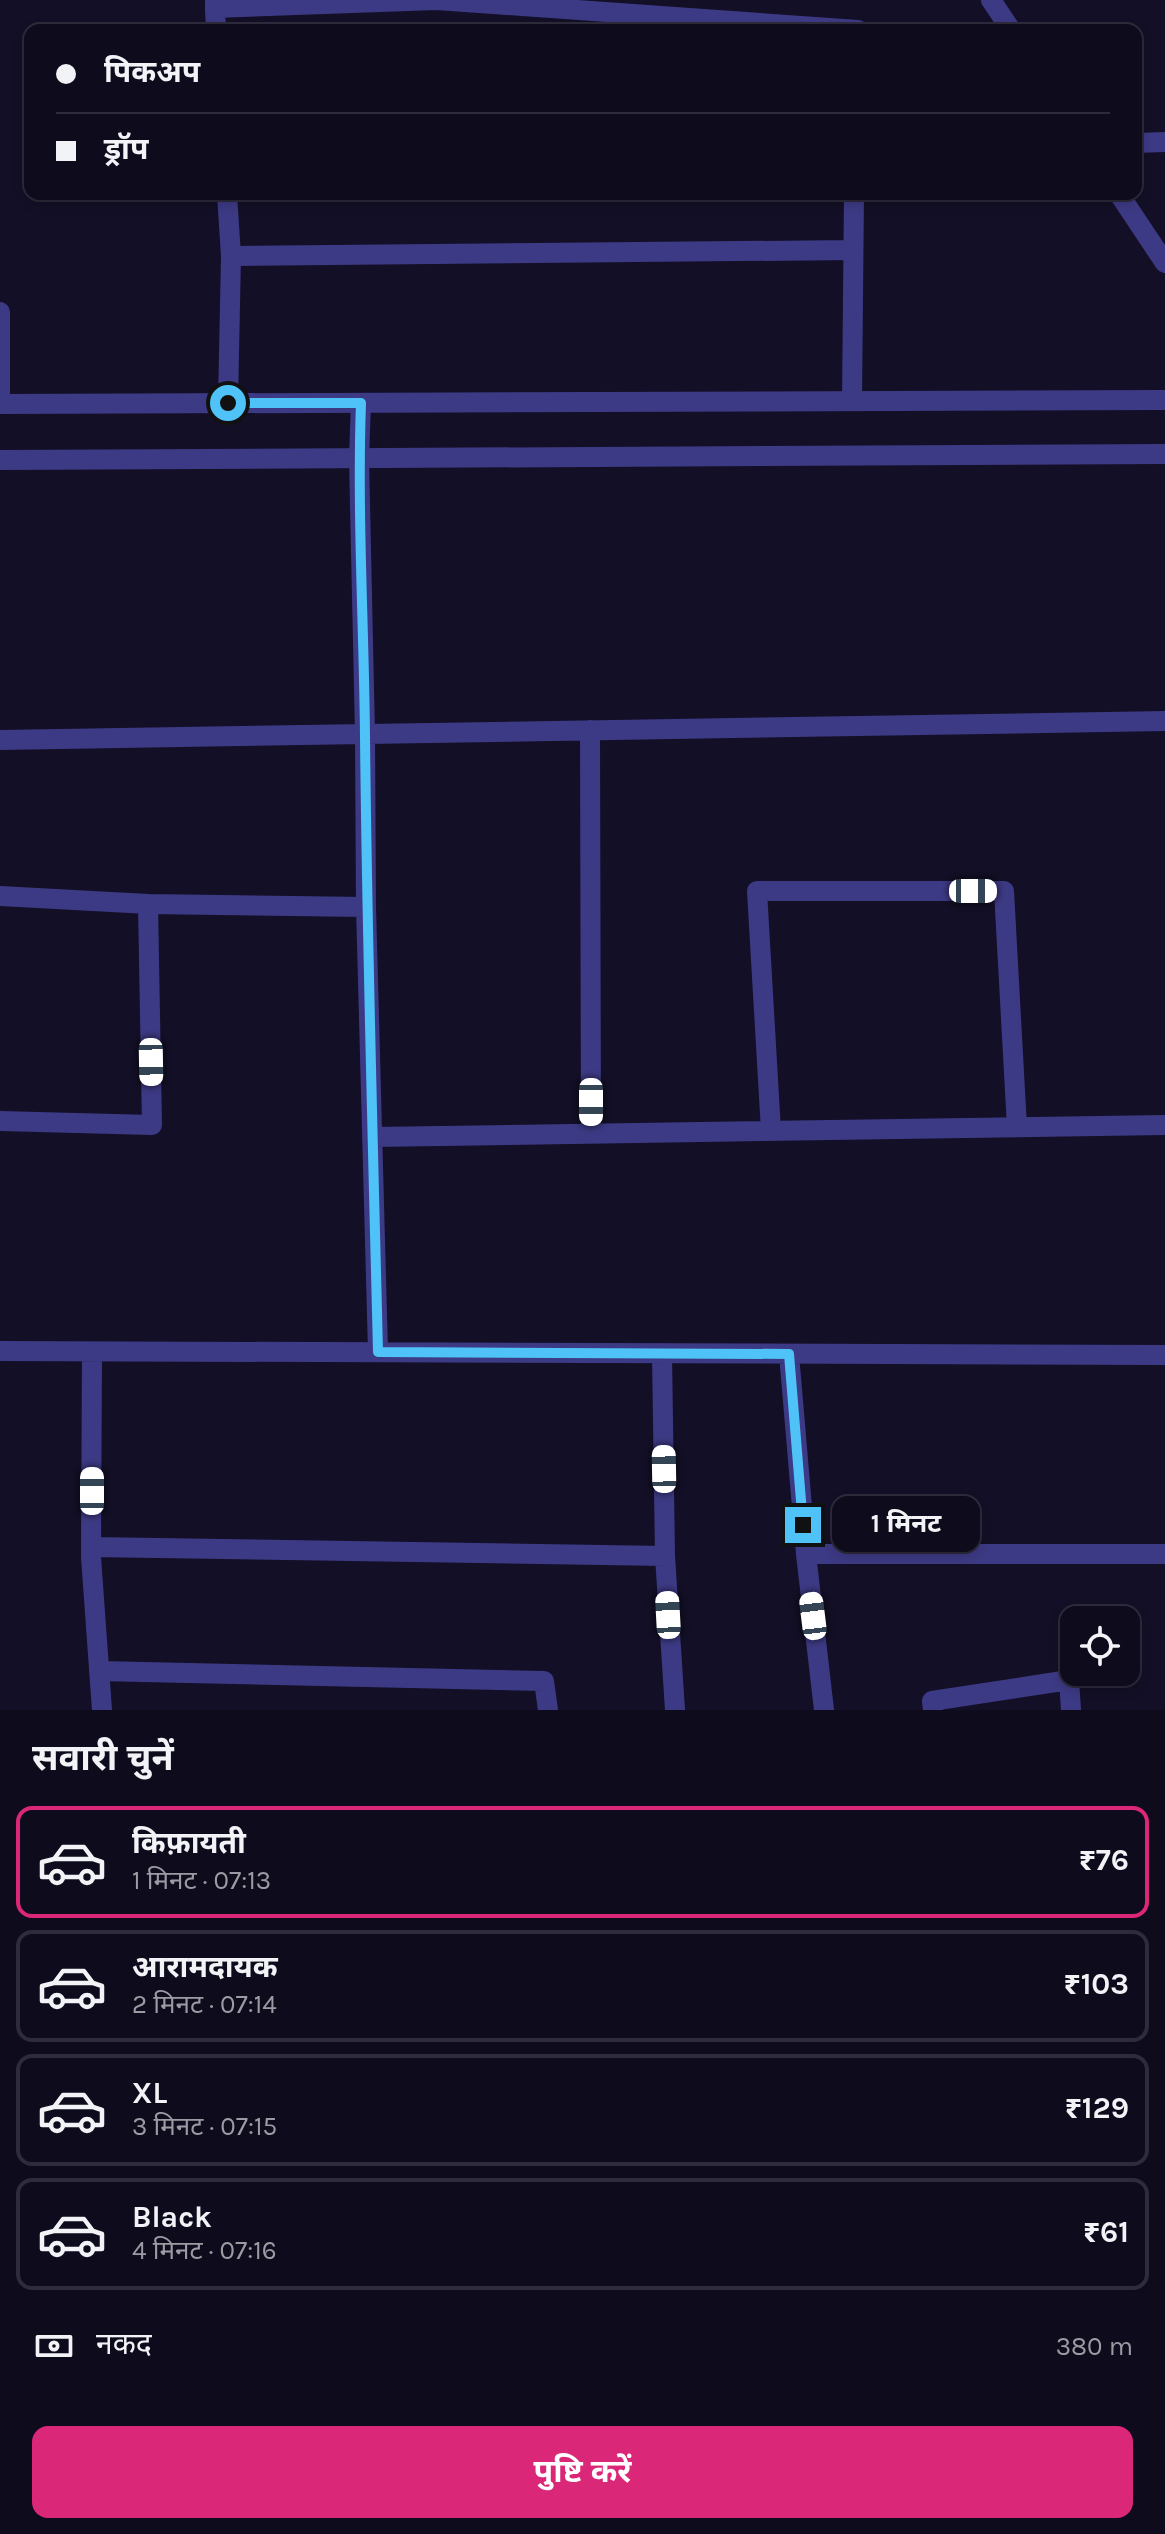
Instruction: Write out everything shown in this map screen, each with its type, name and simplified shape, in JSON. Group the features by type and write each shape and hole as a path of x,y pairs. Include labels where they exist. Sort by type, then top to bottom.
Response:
{"street":[{"path":"216,24 215,4 437,0 774,24"},
{"path":"991,0 1007,24"},
{"path":"1142,143 1165,142"},
{"path":"227,200 231,256 228,403"},
{"path":"852,401 854,200"},
{"path":"1123,200 1165,263"},
{"path":"231,256 853,250"},
{"path":"0,312 0,404 1165,400"},
{"path":"361,403 359,458 366,907 378,1352"},
{"path":"0,460 1165,454"},
{"path":"0,740 1165,721"},
{"path":"590,730 591,1133"},
{"path":"771,1131 757,891 1004,891 1017,1127"},
{"path":"0,896 148,904 366,907"},
{"path":"0,1121 152,1125 148,904"},
{"path":"372,1137 1165,1125"},
{"path":"0,1351 1165,1355"},
{"path":"92,1352 91,1547 102,1710"},
{"path":"662,1353 665,1556 675,1710"},
{"path":"789,1354 806,1554 824,1710"},
{"path":"91,1547 665,1556"},
{"path":"806,1554 1165,1554"},
{"path":"99,1671 544,1681 548,1710"},
{"path":"933,1710 932,1701 1069,1680 1071,1710"}],"route":[{"path":"228,403 361,403 359,458 366,907 378,1352 789,1354 803,1525"}]}
